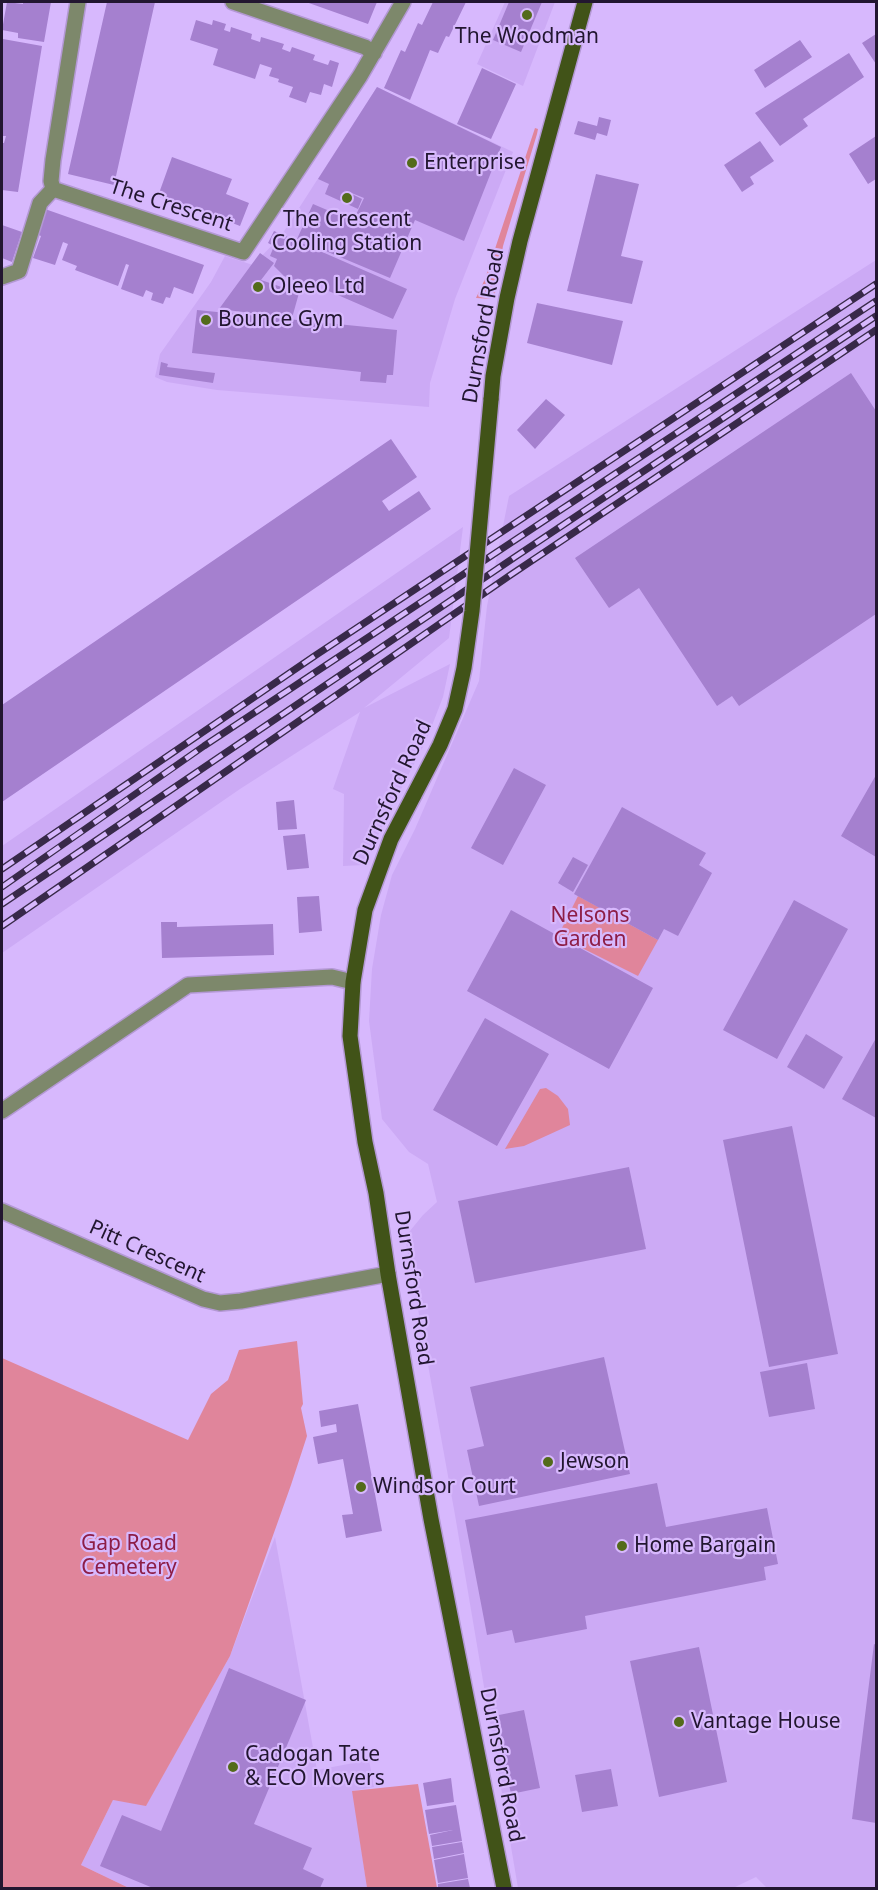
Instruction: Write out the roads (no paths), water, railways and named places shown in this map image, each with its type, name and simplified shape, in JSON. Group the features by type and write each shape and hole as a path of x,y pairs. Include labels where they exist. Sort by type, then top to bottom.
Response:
{"main road":[{"name":"Durnsford Road","path":"504,1888 431,1519 376,1193 365,1142 350,1036 353,982 365,909 391,839 444,736 454,709 464,668 472,611 493,376 507,298 520,241 585,2"}],"street":[{"path":"2,277 19,271 40,203 52,189 53,160 78,2"},
{"path":"233,2 365,47 374,53"},
{"name":"The Crescent","path":"52,189 243,252 374,53 403,2"},
{"path":"2,1112 188,985 332,977 353,982"},
{"name":"Pitt Crescent","path":"2,1211 203,1299 220,1303 388,1274"}],"railway":[{"path":"2,869 316,655 876,284"},
{"path":"2,887 204,746 876,301"},
{"path":"2,904 876,316"},
{"path":"2,926 509,576 876,330"}],"place":[{"name":"The Woodman","path":"527,15"},
{"name":"Enterprise","path":"412,163"},
{"name":"The Crescent Cooling Station","path":"347,198"},
{"name":"Oleeo Ltd","path":"258,287"},
{"name":"Bounce Gym","path":"206,320"},
{"name":"Jewson","path":"548,1462"},
{"name":"Windsor Court","path":"361,1487"},
{"name":"Home Bargain","path":"622,1546"},
{"name":"Vantage House","path":"679,1722"},
{"name":"Cadogan Tate & ECO Movers","path":"233,1767"}],"park label":[{"name":"Nelsons Garden","path":"590,928"},
{"name":"Gap Road Cemetery","path":"129,1556"}]}
